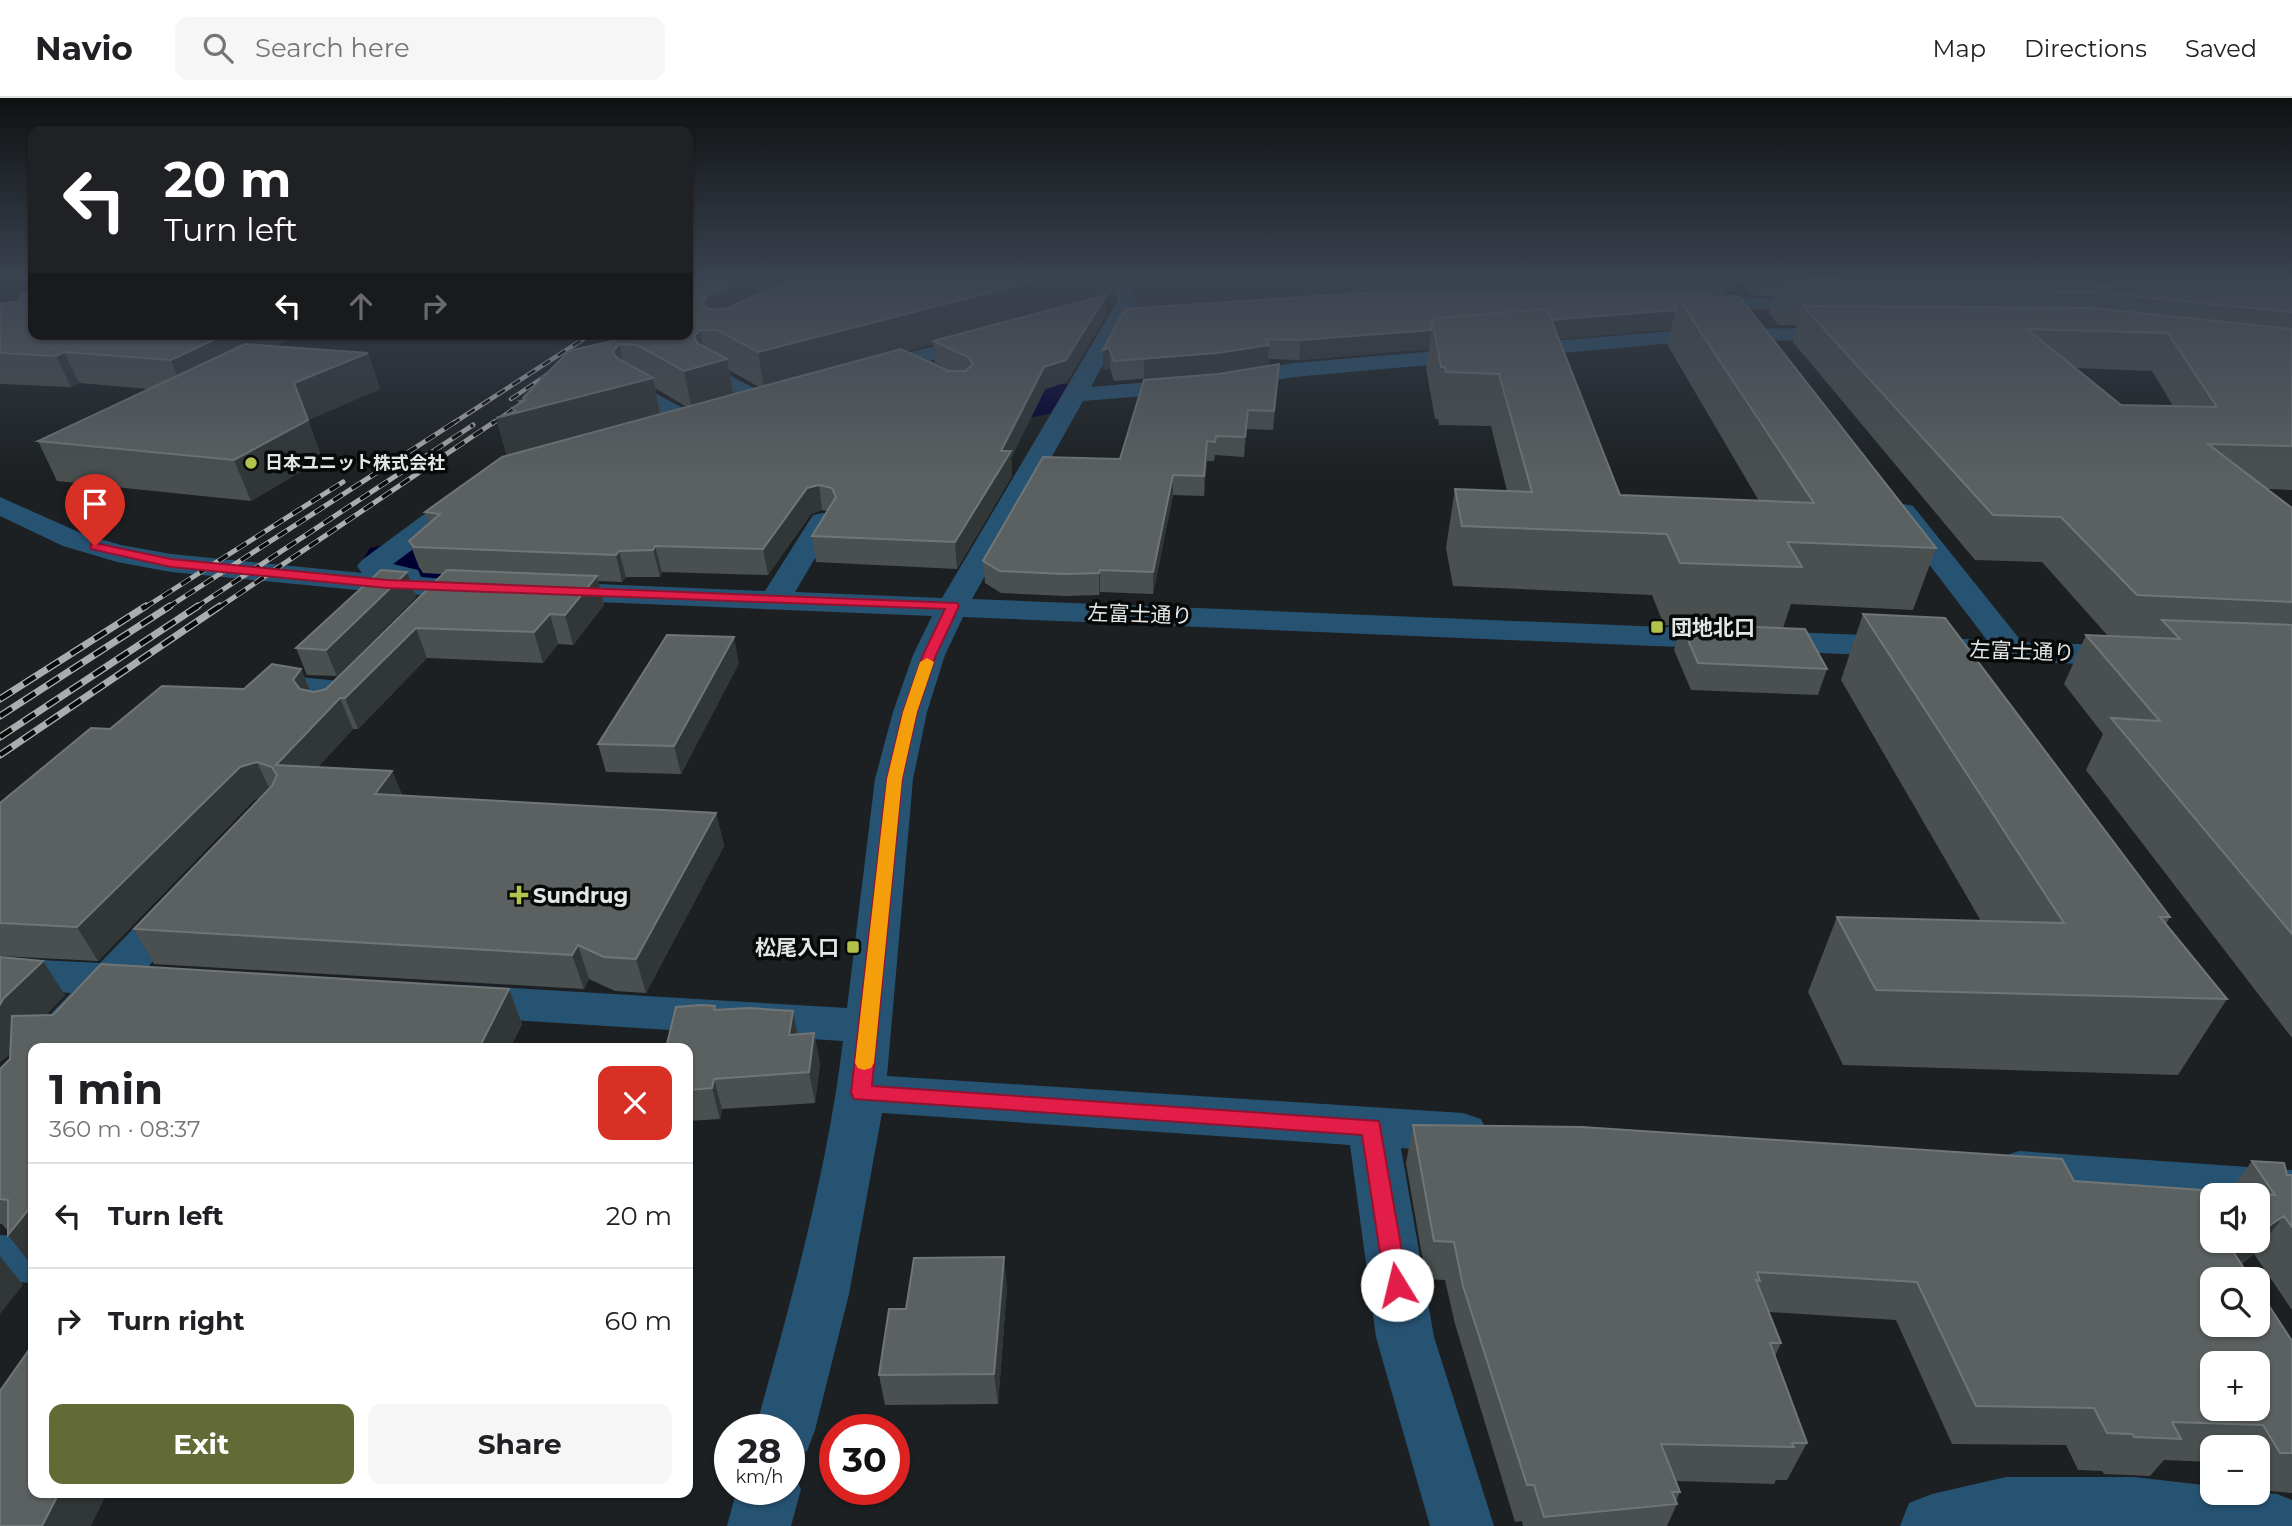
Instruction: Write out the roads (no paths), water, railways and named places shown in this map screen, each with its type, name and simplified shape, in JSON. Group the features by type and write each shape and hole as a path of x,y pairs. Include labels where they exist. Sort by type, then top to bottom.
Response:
{"street":[{"path":"852,375 962,345"},
{"path":"789,1414 821,1294 861,1093 894,779 910,712 929,655 953,606 1103,345"},
{"path":"1294,370 1295,345"},
{"path":"1075,395 1217,383 1294,370 1585,345"},
{"path":"904,360 938,376"},
{"path":"715,375 760,400"},
{"path":"636,390 687,420"},
{"path":"660,428 786,393"},
{"path":"432,596 424,578 375,570 372,566 491,478"},
{"path":"1884,488 2012,651"},
{"name":"左富士通り","path":"0,505 73,540 117,553 171,563 432,596 776,598 2158,657"},
{"path":"776,598 823,521"},
{"path":"300,687 346,691"},
{"path":"51,1043 205,879"},
{"path":"0,973 180,984"},
{"path":"428,999 869,1026"},
{"path":"861,1093 1511,1137"},
{"path":"1372,1127 1405,1337 1462,1526"},
{"path":"1971,1169 2292,1191"},
{"path":"0,1258 28,1260"},
{"path":"759,1526 765,1505"},
{"path":"1932,1526 2006,1509 2134,1509 2277,1526"}],"waterway":[{"path":"929,431 989,412 1056,397"},
{"path":"393,562 413,564 531,548"}],"railway":[{"path":"452,424 575,345"},
{"path":"598,352 609,345"},
{"path":"511,399 560,366"},
{"path":"492,424 528,399"},
{"path":"167,608 455,422"},
{"path":"218,608 494,422"},
{"path":"195,608 473,425"},
{"path":"144,608 343,482"},
{"path":"0,699 146,606"},
{"path":"0,716 170,606"},
{"path":"0,737 198,606"},
{"path":"0,755 220,606"}],"place":[{"name":"日本ユニット株式会社","path":"251,463"},
{"name":"団地北口","path":"1657,627"},
{"name":"Sundrug","path":"519,895"},
{"name":"松尾入口","path":"853,947"}]}
